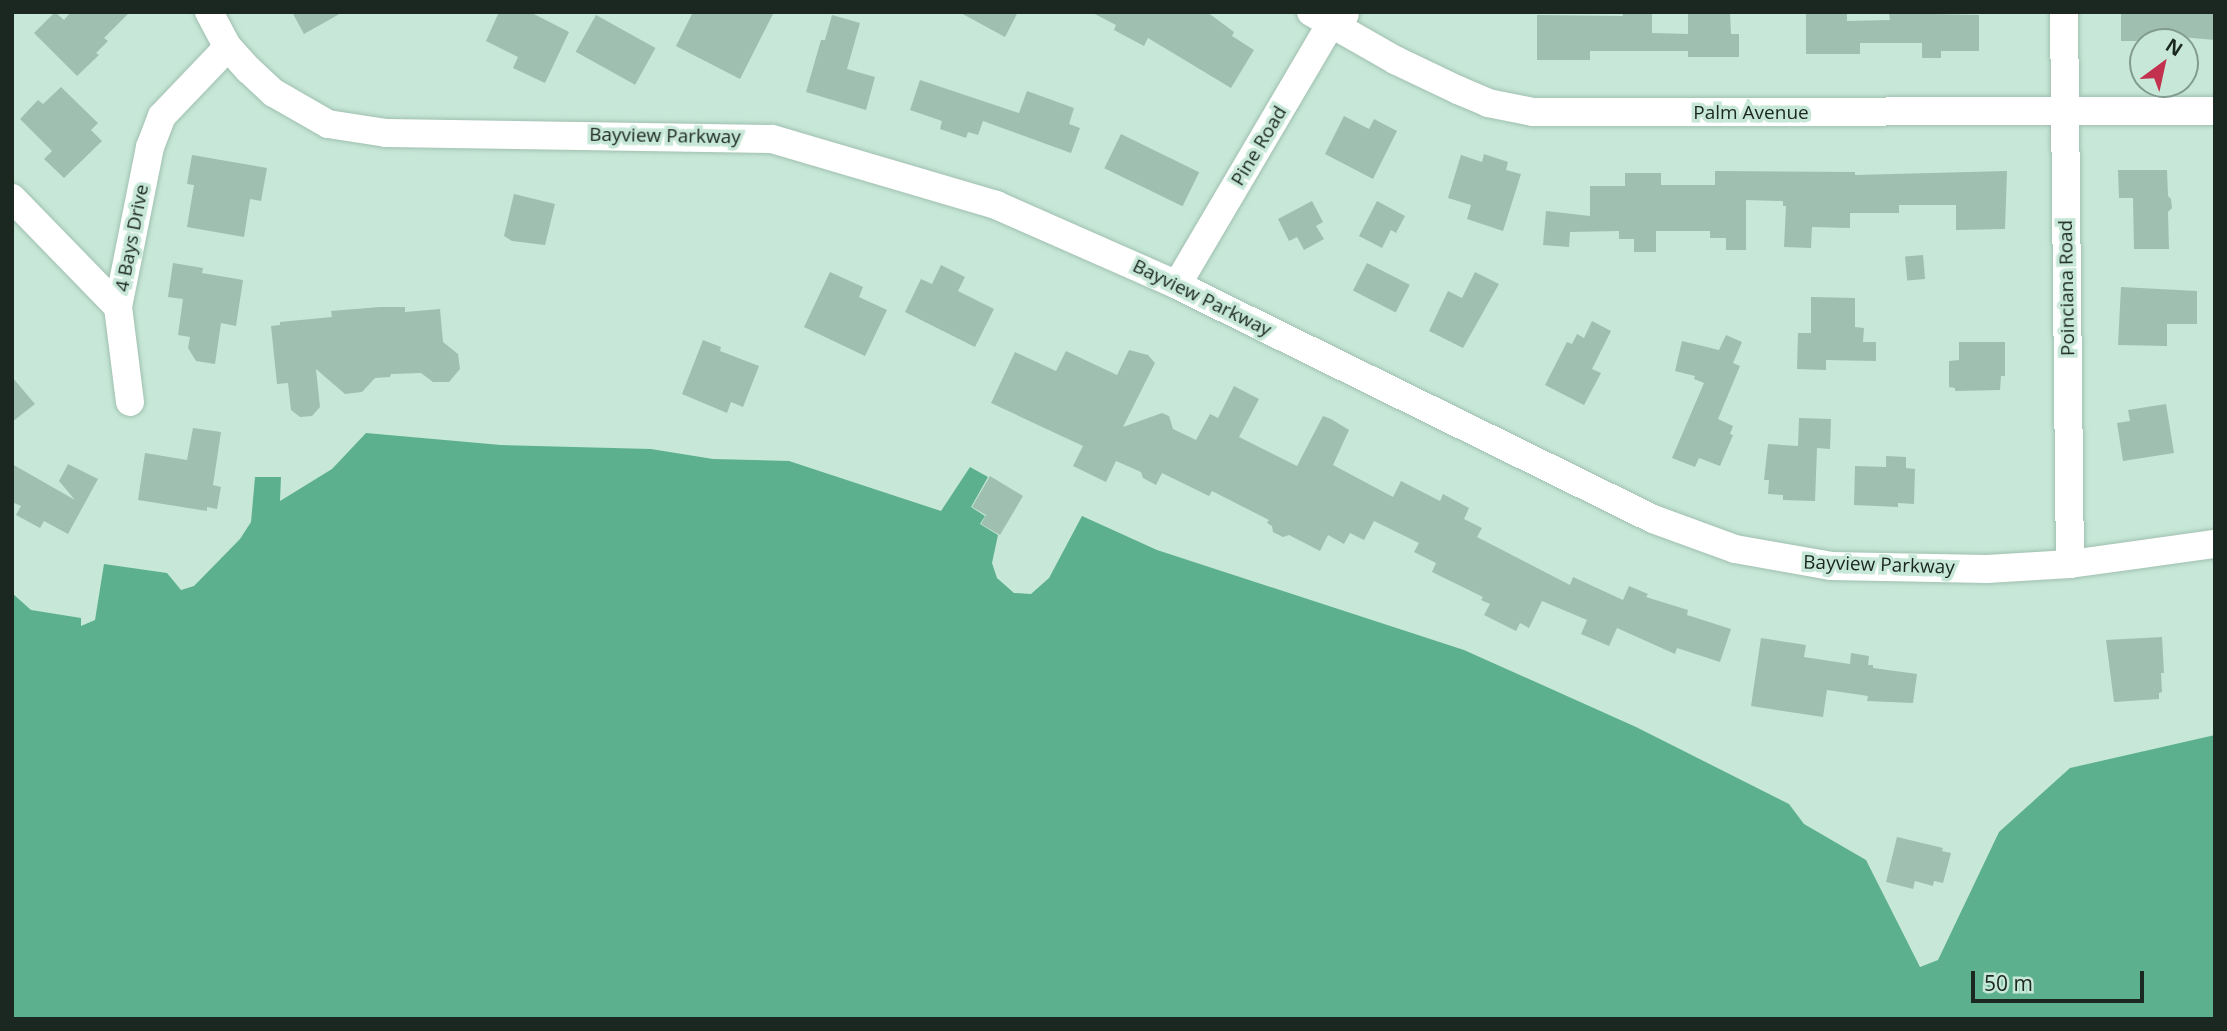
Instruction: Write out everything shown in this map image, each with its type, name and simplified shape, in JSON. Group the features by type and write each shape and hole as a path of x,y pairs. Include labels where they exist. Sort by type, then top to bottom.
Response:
{"street":[{"name":"Bayview Parkway","path":"209,12 228,47 274,93 328,124 386,133 772,139 996,205 1177,285 1653,519 1735,549 1788,561 1871,569 1987,569 2070,564 2215,544"},
{"name":"Poinciana Road","path":"2064,12 2070,564"},
{"name":"Palm Avenue","path":"1330,16 1427,77 1511,109 1566,114 2215,111"},
{"name":"Pine Road","path":"1177,285 1330,16"},
{"name":"4 Bays Drive","path":"118,307 153,136 162,116 177,98 228,47"},
{"name":"4 Bays Drive","path":"12,198 118,307"},
{"path":"118,307 130,402"}],"shaded area":[{"path":"366,433 501,445 651,449 713,459 789,461 941,511 970,467 988,477 971,507 985,516 980,524 998,535 992,563 997,578 1014,593 1031,594 1049,578 1082,516 1157,550 1464,650 1636,727 1789,804 1804,824 1866,860 1920,967 1938,960 1999,832 2070,768 2215,735 2215,1019 12,1019 12,593 31,610 81,618 81,626 95,620 104,564 167,573 181,590 194,586 240,539 251,522 255,477 281,477 280,501 332,469"}],"building":[{"path":"55,12 64,20 71,12 130,12 104,38 108,41 96,53 99,55 77,76 34,33"},
{"path":"292,12 343,12 304,34"},
{"path":"499,12 530,12 569,32 545,83 513,68 518,57 486,41"},
{"path":"693,12 774,12 740,79 676,46"},
{"path":"959,12 1018,12 1005,37"},
{"path":"1091,12 1207,12 1234,32 1232,36 1254,50 1231,88 1148,38 1144,46 1114,30 1116,25"},
{"path":"1806,12 1847,12 1847,21 1890,20 1889,13 1979,15 1979,51 1941,51 1941,58 1922,58 1922,43 1860,43 1860,54 1806,54"},
{"path":"2121,12 2215,13 2215,40 2199,39 2199,28 2129,28 2129,41 2121,41"},
{"path":"1622,13 1652,13 1652,33 1688,34 1688,13 1730,13 1731,34 1739,34 1739,57 1688,57 1688,51 1590,51 1590,60 1537,60 1537,15 1623,16"},
{"path":"596,15 655,48 635,85 576,52"},
{"path":"832,15 860,23 847,69 875,77 866,110 806,92 821,40 825,40"},
{"path":"920,80 1019,113 1027,91 1074,108 1069,124 1080,128 1071,153 983,121 978,135 968,132 966,138 940,129 942,121 910,110"},
{"path":"61,87 98,123 91,130 102,141 64,178 44,159 52,151 20,119 38,100 43,104"},
{"path":"1344,116 1369,129 1374,119 1397,131 1373,179 1325,154"},
{"path":"1121,134 1199,172 1183,206 1104,168"},
{"path":"1484,154 1508,162 1506,170 1521,174 1503,231 1467,219 1471,205 1448,198 1461,155 1482,162"},
{"path":"192,155 267,168 261,201 250,199 244,237 187,227 194,185 187,184"},
{"path":"2118,170 2167,170 2168,196 2172,208 2168,212 2169,249 2134,249 2133,198 2119,198"},
{"path":"1715,171 1855,172 1855,175 2007,171 2005,229 1956,230 1956,205 1899,205 1899,213 1850,213 1850,228 1812,227 1811,248 1784,247 1786,206 1783,206 1783,201 1746,200 1746,250 1726,250 1726,238 1710,238 1710,231 1656,231 1656,252 1634,252 1634,239 1619,239 1619,231 1570,232 1569,247 1543,245 1546,211 1590,216 1590,186 1625,186 1625,173 1661,173 1661,185 1715,185"},
{"path":"514,194 555,204 545,245 512,241 504,236"},
{"path":"1312,201 1323,222 1316,226 1324,239 1304,250 1297,237 1289,241 1278,219"},
{"path":"1377,201 1405,216 1396,233 1391,230 1382,248 1359,236"},
{"path":"1923,255 1925,279 1907,280 1905,257"},
{"path":"173,263 203,268 202,273 243,280 236,326 221,323 215,364 196,361 188,348 190,337 178,335 183,299 168,297"},
{"path":"1367,263 1410,285 1396,312 1353,291"},
{"path":"941,265 965,277 958,291 994,309 975,347 905,312 921,279 932,284"},
{"path":"830,272 863,287 859,297 887,310 865,356 804,327"},
{"path":"1475,272 1499,284 1463,348 1429,331 1448,291 1462,298"},
{"path":"2121,287 2197,291 2197,324 2167,324 2167,346 2118,345"},
{"path":"1811,297 1855,298 1855,327 1864,328 1863,342 1876,342 1876,361 1826,360 1826,370 1797,369 1798,333 1811,333"},
{"path":"405,307 405,312 440,309 443,342 458,354 460,369 449,382 433,382 421,373 391,374 390,377 375,378 362,392 345,394 316,369 320,407 312,416 300,417 291,410 288,383 277,384 271,326 280,325 280,322 332,317 331,311"},
{"path":"1592,321 1611,331 1592,369 1601,373 1584,405 1545,385 1567,342 1572,344 1577,334 1584,338"},
{"path":"1726,335 1742,342 1733,363 1740,366 1718,419 1733,426 1730,434 1733,435 1720,466 1699,458 1695,467 1672,458 1704,383 1694,379 1695,376 1675,371 1682,341 1719,350"},
{"path":"703,340 721,347 720,351 759,366 743,407 731,402 727,413 682,394"},
{"path":"1959,342 2005,342 2005,376 2001,376 2000,390 1955,391 1955,388 1949,387 1949,361 1959,360"},
{"path":"1129,350 1148,355 1155,363 1123,427 1162,413 1169,416 1173,429 1196,440 1210,414 1218,418 1234,386 1259,399 1239,437 1297,466 1323,416 1331,419 1349,430 1333,465 1393,497 1401,481 1440,501 1443,494 1469,508 1464,519 1482,528 1477,537 1570,585 1573,577 1623,600 1629,586 1648,594 1646,597 1688,610 1687,615 1731,629 1720,662 1677,648 1675,654 1617,628 1609,646 1581,634 1587,620 1542,601 1529,628 1520,623 1516,631 1484,615 1490,604 1481,600 1483,597 1432,572 1436,563 1414,552 1419,543 1374,521 1364,540 1350,533 1344,544 1328,535 1320,551 1289,535 1283,537 1273,532 1272,526 1267,523 1269,520 1212,491 1209,496 1162,473 1156,485 1143,478 1141,472 1116,461 1106,482 1073,466 1083,446 991,403 1015,352 1056,371 1066,351 1117,375"},
{"path":"12,377 35,404 12,422"},
{"path":"2166,404 2174,453 2123,461 2117,423 2130,421 2128,410"},
{"path":"1799,418 1831,419 1830,449 1817,448 1815,501 1783,500 1783,495 1768,494 1769,480 1764,480 1768,444 1798,446"},
{"path":"193,428 221,432 213,485 221,487 217,509 207,507 207,511 138,500 145,453 187,460"},
{"path":"1886,456 1906,457 1906,468 1915,469 1914,504 1898,503 1898,507 1854,505 1855,466 1886,467"},
{"path":"12,464 75,500 59,481 68,464 98,479 68,534 44,521 40,528 16,515 21,506 12,502"},
{"path":"990,476 1023,496 1000,535 981,524 986,515 972,507"},
{"path":"2162,637 2164,673 2161,673 2162,692 2159,693 2159,699 2114,702 2106,640"},
{"path":"1761,638 1806,645 1804,657 1850,664 1851,653 1869,656 1868,665 1873,665 1873,668 1917,674 1913,703 1867,701 1868,696 1827,690 1823,717 1751,706"},
{"path":"1897,837 1943,848 1942,851 1951,853 1943,883 1934,881 1933,886 1915,881 1913,889 1886,882"}]}
